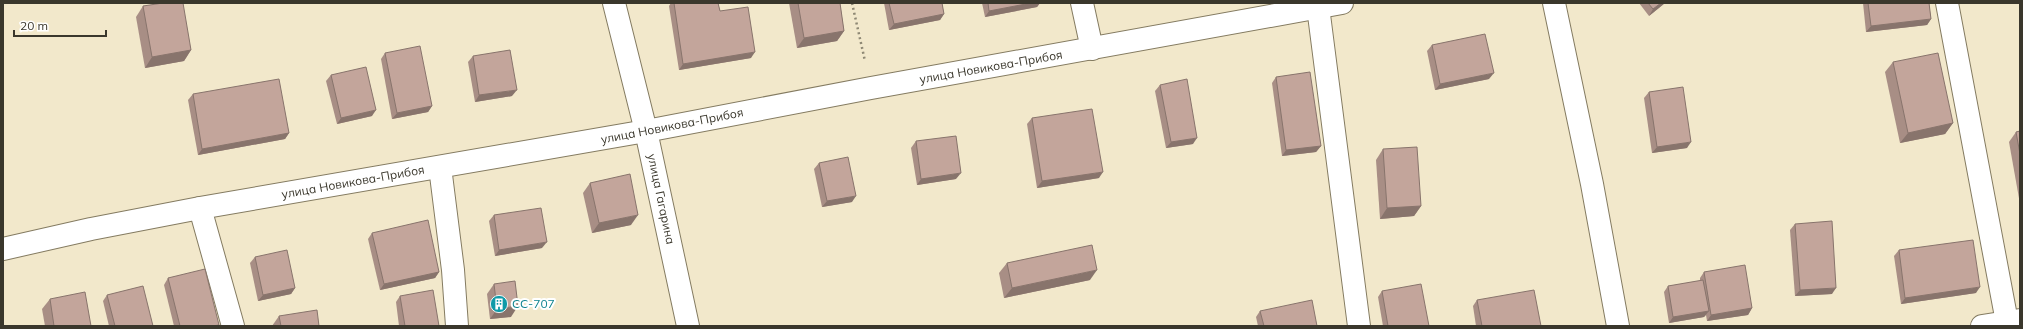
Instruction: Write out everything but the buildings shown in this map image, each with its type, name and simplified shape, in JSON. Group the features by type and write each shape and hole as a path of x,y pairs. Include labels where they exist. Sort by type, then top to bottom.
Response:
{"street":[{"name":"улица Гагарина","path":"614,3 646,131 688,326"},
{"path":"1082,3 1092,49"},
{"name":"улица Новикова-Прибоя","path":"3,249 200,208 646,131 871,88 1342,3"},
{"path":"1554,3 1592,184 1618,326"},
{"path":"1947,3 2013,321 1982,326"},
{"path":"1318,7 1359,326"},
{"path":"440,167 453,270 458,326"},
{"path":"200,208 233,326"}],"path":[{"path":"852,3 871,88"}],"place":[{"name":"СС-707","path":"499,304"}]}
